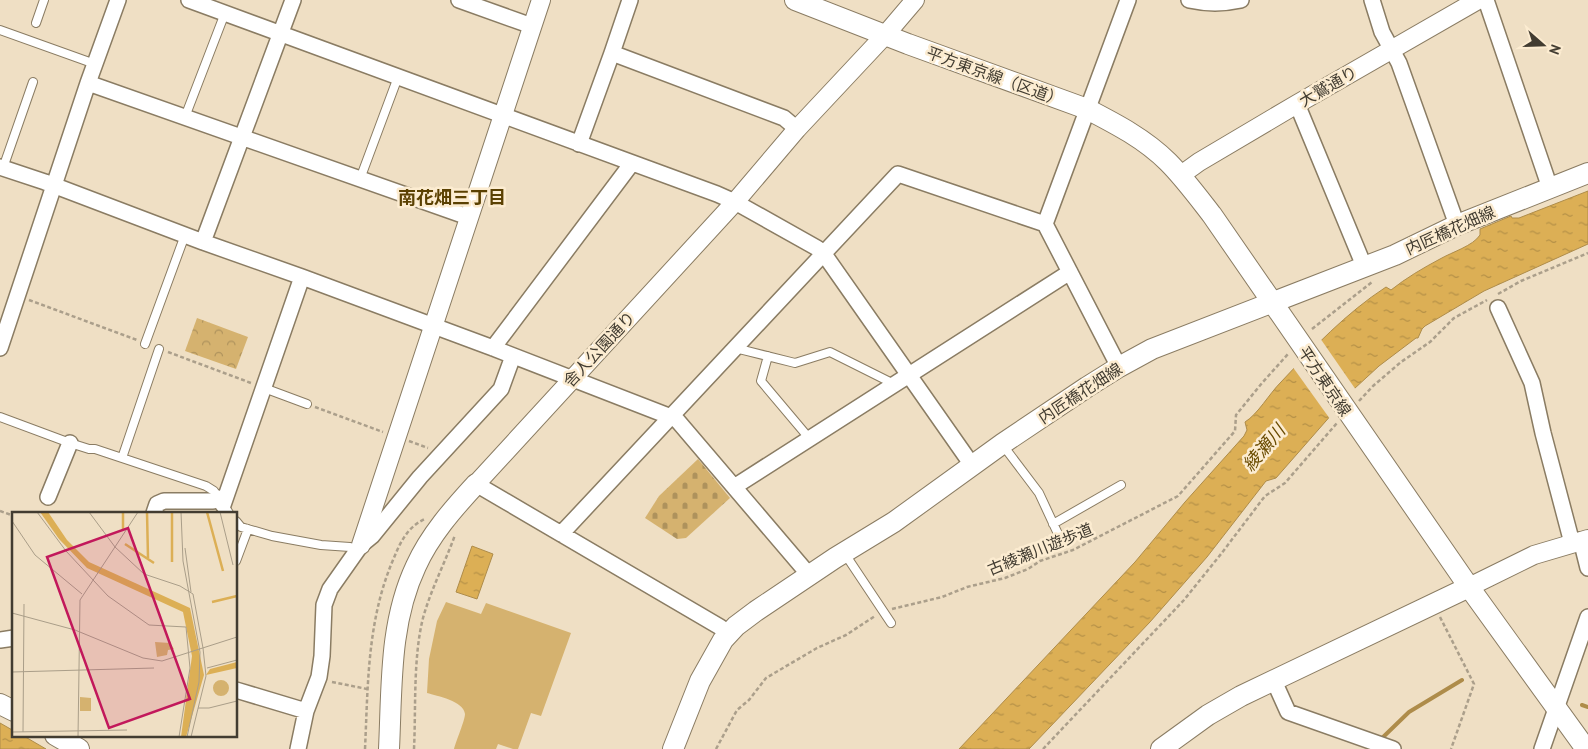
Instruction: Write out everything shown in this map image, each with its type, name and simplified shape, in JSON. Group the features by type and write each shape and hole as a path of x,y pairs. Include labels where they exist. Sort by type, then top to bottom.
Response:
{"main road":[{"name":"平方東京線（区道）","path":"795,0 908,44 1087,109 1138,138 1181,175"},
{"name":"内匠橋花畑線","path":"674,749 700,680 728,634 756,610 894,522 1002,444 1119,367 1152,349 1272,303 1368,274 1395,255 1456,225 1588,173"},
{"name":"平方東京線","path":"1181,175 1212,216 1272,303 1296,351 1348,411 1469,587 1586,749"},
{"name":"舎人公園通り","path":"389,749 395,634 402,602 415,566 424,551 450,512 476,484"},
{"path":"1161,749 1208,715 1241,696 1469,587"},
{"path":"0,704 12,710"},
{"path":"57,736 79,749"}],"street":[{"path":"1,339 18,296 94,64 118,0"},
{"path":"189,0 735,202 817,248 824,254 972,465"},
{"path":"203,242 293,0"},
{"path":"459,0 532,26"},
{"path":"359,548 541,0"},
{"path":"579,144 630,0"},
{"name":"舎人公園通り","path":"476,484 735,202 798,129 915,0"},
{"path":"1045,224 1128,0"},
{"path":"1193,0 1206,3 1241,0"},
{"path":"1372,0 1382,32 1399,63 1456,225"},
{"name":"大鷲通り","path":"1181,175 1199,162 1297,104 1478,0"},
{"path":"1486,0 1550,188"},
{"path":"612,53 784,118 798,129"},
{"path":"88,83 468,217"},
{"path":"1297,104 1368,274"},
{"path":"493,348 632,163"},
{"path":"2,168 493,348 677,420 810,576"},
{"path":"561,534 898,174 1045,224 1119,367"},
{"path":"734,487 1070,272"},
{"path":"154,512 157,504 164,500 213,501 223,505 302,277"},
{"path":"1494,301 1532,383 1543,433 1588,568"},
{"path":"298,749 306,711 319,677 322,656 324,605 330,589 359,548 372,536 410,489 501,389 513,356"},
{"path":"48,497 70,443"},
{"path":"476,484 720,627 728,634"},
{"path":"1469,587 1534,555 1580,541"},
{"path":"1542,749 1588,617"},
{"path":"1274,681 1288,712 1392,749"},
{"path":"238,691 306,711"}],"lane":[{"path":"36,23 44,0"},
{"path":"185,116 225,13"},
{"path":"0,30 94,64"},
{"path":"360,179 398,77"},
{"path":"2,168 33,82"},
{"path":"145,344 185,235"},
{"path":"735,348 795,363 830,352 894,384"},
{"path":"122,458 159,349"},
{"path":"768,356 761,382 809,438"},
{"path":"264,388 307,404"},
{"path":"0,417 70,443 88,449 95,449 206,486 214,491 223,505"},
{"path":"1002,444 1039,493 1059,536"},
{"path":"1053,524 1121,485"},
{"path":"238,523 248,530 313,544 359,548"},
{"path":"238,556 248,530"},
{"path":"844,553 891,623"}],"path":[{"path":"1043,749 1184,600 1265,496 1285,484 1348,411 1373,386 1401,362 1430,342 1454,318 1494,301 1521,281 1588,253"},
{"path":"1312,329 1368,274"},
{"path":"18,296 145,344"},
{"path":"159,349 264,388"},
{"name":"古綾瀬川遊歩道","path":"716,749 737,710 749,700 766,678 817,648 846,636 883,613 908,604 942,597 967,587 1006,578 1028,569 1040,561 1073,550 1178,496 1235,431 1236,415 1262,383 1296,351"},
{"path":"307,404 443,453"},
{"path":"0,511 12,515"},
{"path":"414,749 417,668 423,619 430,595 448,556 456,532"},
{"path":"1433,604 1474,684 1451,749"},
{"path":"319,677 330,682 367,689"}],"green space":[{"path":"197,318 248,337 236,369 185,351"},
{"path":"698,459 730,498 686,538 677,539 645,518 659,496"},
{"path":"446,602 481,614 486,603 571,633 541,716 531,713 518,749 498,744 496,749 454,749 465,717 463,709 455,702 427,693 429,659 437,621"}],"water":[{"name":"綾瀬川","path":"1588,191 1588,244 1484,291 1425,326 1418,338 1379,366 1354,389 1276,478 1266,481 1207,557 1150,622 1029,749 959,749 1135,562 1244,436 1247,430 1245,422 1305,356 1357,308 1386,287 1391,290 1421,270 1477,239 1480,235 1480,229 1511,216 1512,218 1519,218"},
{"path":"472,546 493,554 477,599 456,592"},
{"path":"0,723 12,730 12,736 24,736 46,749 0,749"}],"pier":[{"path":"1320,338 1356,390 1330,419 1292,366"}],"waterway":[{"path":"1379,741 1409,712 1462,680"},
{"path":"1582,705 1588,707"}],"district":[{"name":"南花畑三丁目","path":"452,198"}]}
